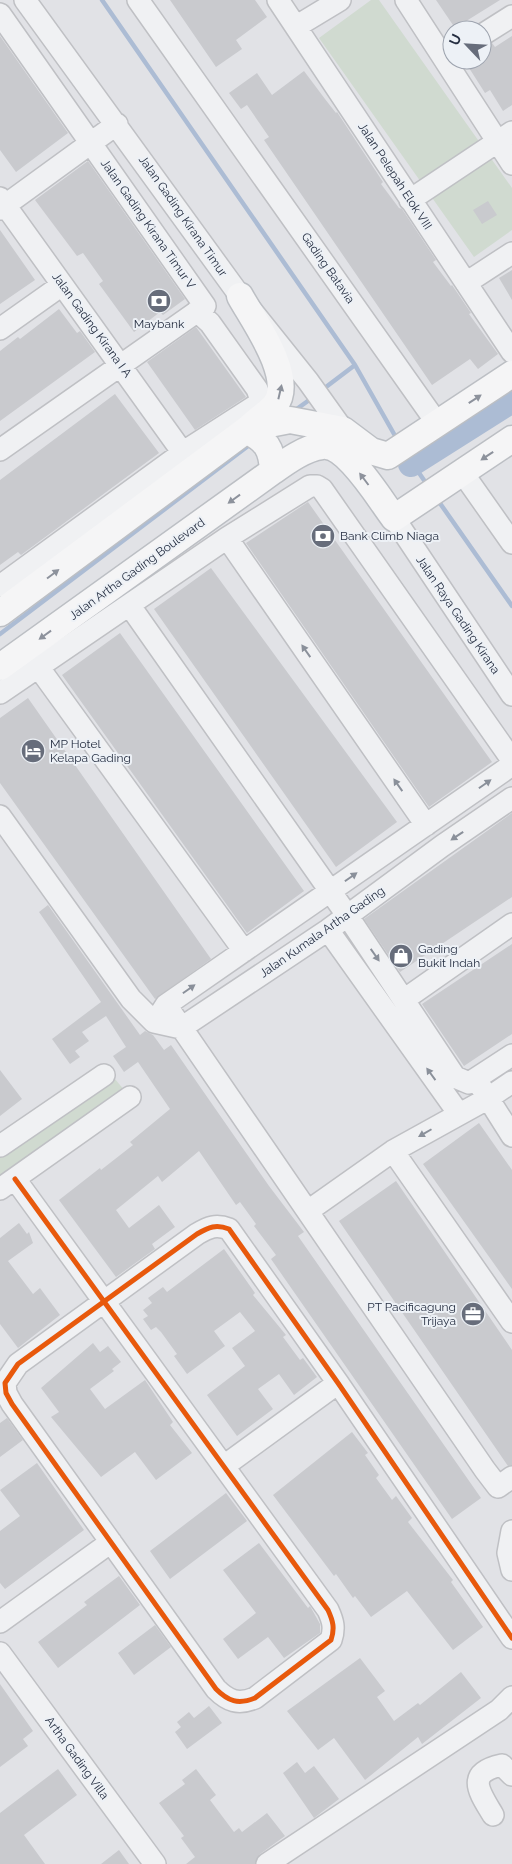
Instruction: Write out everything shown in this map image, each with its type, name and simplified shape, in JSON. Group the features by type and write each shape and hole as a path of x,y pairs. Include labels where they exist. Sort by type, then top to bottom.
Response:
{"main road":[{"path":"240,296 278,366 282,381 280,396 259,428"},
{"path":"0,613 191,463 259,428 290,420 336,420 370,451 391,455 512,374"},
{"path":"259,428 271,450 273,467"},
{"path":"394,518 512,439"},
{"name":"Jalan Raya Gading Kirana","path":"273,467 312,448 324,445 333,448 348,458 394,518"},
{"name":"Jalan Artha Gading Boulevard","path":"0,667 273,467"}],"street":[{"name":"Jalan Gading Kirana Timur","path":"26,0 118,124 240,296 308,381 336,420"},
{"name":"Gading Batavia","path":"138,0 433,426"},
{"name":"Jalan Pelepah Elok VIII","path":"278,0 512,352"},
{"path":"297,26 340,0"},
{"path":"406,0 442,48"},
{"name":"Jalan Gading Kirana Timur V","path":"0,14 91,142 210,323 257,389 260,400 255,406 191,463"},
{"path":"492,29 512,16"},
{"path":"458,70 505,137 512,164"},
{"path":"2,204 118,124"},
{"path":"410,200 505,137"},
{"name":"Jalan Gading Kirana I A","path":"2,204 191,463"},
{"path":"466,283 512,253"},
{"path":"0,329 62,285"},
{"path":"0,450 201,308"},
{"path":"0,586 191,463"},
{"path":"459,475 512,543"},
{"path":"0,693 228,538 310,486 317,486 322,489 512,760"},
{"name":"Jalan Raya Gading Kirana","path":"394,518 512,695"},
{"path":"228,538 426,825"},
{"path":"130,606 405,999 455,1077 469,1083 512,1055"},
{"path":"39,668 244,951"},
{"path":"160,1014 244,951 512,765"},
{"name":"Jalan Kumala Artha Gading","path":"181,1028 328,930 512,798"},
{"path":"0,816 131,999 160,1014 181,1028 493,1482 498,1487 512,1477"},
{"path":"405,999 512,924"},
{"path":"328,930 459,1114"},
{"path":"0,1146 104,1075"},
{"path":"477,1078 487,1099 512,1136"},
{"path":"308,1211 393,1152 487,1099 512,1082"},
{"path":"130,1097 7,1184 105,1302 328,1610 334,1629 331,1640 255,1698 245,1702 234,1702 216,1689 12,1404 6,1393 5,1383 18,1364 105,1302 197,1234 212,1226 229,1229 338,1383 512,1638"},
{"path":"393,1152 512,1322"},
{"path":"224,1466 338,1383"},
{"path":"512,1532 508,1553 512,1570"},
{"path":"0,1622 111,1542"},
{"name":"Artha Gading Villa","path":"0,1653 154,1864"},
{"path":"267,1864 499,1710 512,1697"},
{"path":"493,1815 478,1790 477,1783 481,1776 494,1767 502,1765 512,1775"}],"shaded area":[{"path":"371,0 379,0 512,188 512,230 474,257 319,38"},
{"path":"105,1067 130,1097 0,1189 0,1142"}],"building":[{"path":"170,0 255,0 267,17 236,40 242,49 216,67"},
{"path":"436,0 500,0 468,20 450,20"},
{"path":"0,36 68,133 16,172 0,150"},
{"path":"512,36 512,105 503,111 490,90 485,93 470,70 492,70 492,43 495,47"},
{"path":"304,71 337,112 383,182 381,184 399,208 402,209 436,260 433,262 452,285 471,313 469,314 498,354 478,369 470,359 432,385 264,140 269,137 247,105 241,109 229,93 257,73 272,95"},
{"path":"88,161 185,299 163,315 160,312 134,332 99,284 103,281 83,253 77,256 35,200"},
{"path":"488,201 497,215 482,224 473,210"},
{"path":"0,230 35,280 0,304"},
{"path":"512,270 512,300 499,278"},
{"path":"59,309 77,333 80,331 95,352 0,421 0,351 18,337 20,339"},
{"path":"196,327 246,397 195,430 147,362"},
{"path":"115,394 159,453 21,555 18,552 0,565 0,480"},
{"path":"308,502 492,762 429,807 246,543"},
{"path":"211,568 397,822 336,867 154,609"},
{"path":"120,633 304,891 247,933 62,675"},
{"path":"28,698 211,959 155,999 0,783 0,718"},
{"path":"512,813 512,897 400,972 364,919"},
{"path":"48,905 140,1035 145,1031 153,1035 164,1050 171,1045 269,1186 304,1232 298,1236 481,1498 452,1519 271,1259 276,1255 254,1226 256,1224 240,1202 236,1205 199,1151 162,1182 158,1176 116,1210 129,1228 159,1205 175,1227 152,1244 155,1249 116,1277 59,1200 133,1145 130,1142 170,1109 138,1062 124,1072 113,1056 126,1047 106,1016 82,1032 89,1041 75,1051 80,1057 70,1064 52,1039 101,1002 39,912"},
{"path":"512,944 512,1034 464,1066 422,1004"},
{"path":"0,1070 22,1099 0,1116"},
{"path":"479,1123 512,1170 512,1289 423,1164"},
{"path":"396,1181 512,1350 512,1465 508,1466 339,1221"},
{"path":"19,1223 27,1234 29,1232 33,1243 8,1261 33,1294 40,1288 60,1315 18,1348 0,1324 0,1238"},
{"path":"224,1249 255,1293 253,1295 286,1335 283,1337 300,1360 303,1358 317,1377 294,1395 279,1374 258,1389 273,1409 237,1436 207,1395 245,1366 232,1348 255,1331 240,1312 214,1331 225,1346 187,1374 174,1356 177,1354 161,1332 156,1327 151,1330 143,1319 148,1316 143,1310 152,1303 148,1298 163,1287 167,1292"},
{"path":"93,1343 100,1352 108,1346 121,1362 112,1369 114,1371 90,1389 105,1409 145,1380 173,1422 170,1425 192,1453 156,1480 135,1452 101,1477 51,1417 59,1412 41,1388"},
{"path":"7,1418 23,1440 0,1457 0,1423"},
{"path":"352,1432 368,1453 365,1455 379,1475 376,1478 392,1500 396,1496 412,1518 408,1522 453,1580 451,1582 483,1627 453,1650 407,1591 371,1617 355,1596 353,1598 336,1574 334,1576 273,1495"},
{"path":"37,1463 84,1530 5,1589 0,1583 0,1531 20,1516 0,1490"},
{"path":"226,1493 247,1521 170,1579 150,1551"},
{"path":"259,1543 308,1608 310,1606 320,1624 320,1633 284,1658 268,1637 238,1659 223,1639 256,1613 223,1570"},
{"path":"119,1576 140,1605 58,1668 38,1642 87,1605 84,1602"},
{"path":"155,1625 171,1647 134,1675 118,1653"},
{"path":"360,1658 385,1691 377,1697 394,1721 418,1703 420,1705 461,1672 481,1698 422,1744 418,1737 365,1780 334,1738 318,1750 287,1711"},
{"path":"0,1684 33,1731 23,1739 28,1746 0,1767"},
{"path":"209,1706 222,1723 187,1749 175,1732 181,1727 177,1722 189,1712 194,1718"},
{"path":"297,1762 305,1773 314,1766 339,1799 314,1818 283,1773"},
{"path":"58,1769 77,1795 24,1835 45,1864 0,1864 0,1813"},
{"path":"196,1769 216,1795 210,1800 234,1832 239,1828 242,1832 267,1813 285,1836 260,1854 255,1864 186,1864 195,1857 181,1838 184,1836 159,1803 185,1784 182,1780"},
{"path":"119,1850 129,1864 101,1864"}],"waterway":[{"path":"102,0 355,365 398,441"},
{"path":"322,390 355,365"},
{"path":"294,411 312,398"},
{"path":"411,464 512,400"},
{"path":"0,634 252,443"},
{"path":"406,454 428,486"},
{"path":"437,499 512,606"}],"cycle path":[{"path":"15,1179 328,1610 330,1614 333,1628 331,1640 255,1698 234,1701 220,1693 12,1404 6,1393 5,1383 18,1364 197,1234 213,1227 229,1229 338,1383 512,1638"}],"place":[{"name":"Maybank","path":"159,301"},
{"name":"Bank Climb Niaga","path":"323,536"},
{"name":"MP Hotel Kelapa Gading","path":"33,751"},
{"name":"Gading Bukit Indah","path":"401,956"},
{"name":"PT Pacificagung Trijaya","path":"473,1314"}]}
